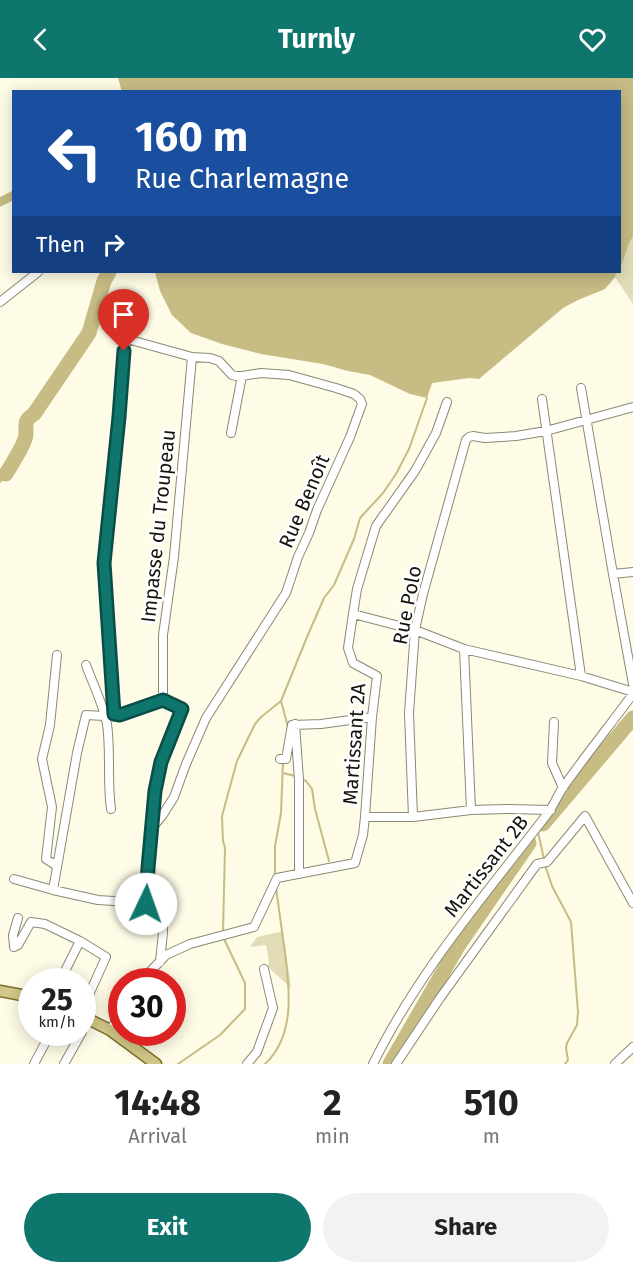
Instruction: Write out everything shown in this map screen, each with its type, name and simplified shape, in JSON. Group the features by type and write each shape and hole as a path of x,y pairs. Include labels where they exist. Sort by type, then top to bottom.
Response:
{"main road":[{"path":"0,991 18,994"},
{"path":"132,1046 156,1064"}],"street":[{"path":"0,302 37,273"},
{"path":"111,809 104,563 124,351 136,303"},
{"path":"127,339 192,357 210,358 219,361 232,375 242,376 231,433"},
{"name":"Impasse du Troupeau","path":"163,700 163,634 174,557 192,357"},
{"name":"Rue Benoît","path":"152,828 174,797 206,718 286,593 317,510 362,406 360,399 354,394 289,375 261,373 242,376"},
{"path":"581,388 633,684"},
{"path":"542,399 581,676"},
{"name":"Martissant 2A","path":"154,968 166,955 190,944 254,927 277,878 355,863 363,835 376,676 353,663 348,648 357,589 376,526 415,471 436,434 447,402"},
{"path":"546,431 633,407"},
{"name":"Rue Polo","path":"413,817 409,713 415,630 466,440 473,436 485,438 516,436 546,431"},
{"path":"613,574 633,572"},
{"path":"353,614 415,630 464,649 581,676 633,693"},
{"path":"464,649 471,810"},
{"path":"57,655 50,725 42,759 52,807 46,859 57,866"},
{"path":"86,665 110,715"},
{"name":"Martissant 2B","path":"373,1064 390,1030 418,984 550,810 563,788 633,693"},
{"path":"53,890 86,715 120,715 163,700 182,709 161,762 155,791 146,904"},
{"path":"283,759 292,724 321,724 372,717"},
{"path":"554,722 552,763 563,788"},
{"path":"295,724 299,776 299,874"},
{"path":"365,817 413,817 471,810 550,810"},
{"path":"396,1064 440,998 537,864 547,862 585,816 633,903"},
{"path":"14,879 98,900 163,906 160,962"},
{"path":"18,918 13,935 14,947 18,945 31,922 45,924 106,957 96,979"},
{"path":"66,968 80,941"},
{"path":"248,1064 257,1052 273,1008 264,969"},
{"path":"34,1064 44,1046"},
{"path":"64,1064 74,1046"},
{"path":"615,1064 633,1047"}],"shaded area":[{"path":"118,78 633,78 633,237 621,265 621,90 121,90"},
{"path":"633,237 633,304 615,277 617,273 621,273 621,266"},
{"path":"155,273 617,273 605,289 563,308 479,379 469,378 432,383 427,398 410,394 370,375 323,364 261,354 191,333 172,315 160,291"},
{"path":"283,931 291,988 268,967 266,945 250,947 257,937"}],"waterway":[{"path":"0,202 12,196"},
{"path":"6,474 23,443 27,420 34,414 89,333 108,273"},
{"path":"287,730 281,701 307,637 324,598 334,585 354,539 360,518 383,493 409,449 427,398"},
{"path":"0,482 6,474"},
{"path":"0,477 6,474"},
{"path":"223,932 225,848 222,816 237,761 255,724 281,701"},
{"path":"543,824 633,718"},
{"path":"275,873 275,846 281,813 283,762"},
{"path":"283,773 295,776"},
{"path":"300,778 306,781 312,789 329,861"},
{"path":"538,832 544,859"},
{"path":"390,1064 458,946 529,843"},
{"path":"545,865 552,886 571,922 578,1012 577,1025 567,1043 568,1060 565,1064"},
{"path":"265,1064 275,1053 286,1027 289,997 276,888"},
{"path":"178,1064 220,1035 245,1009 245,983 224,939"}],"route":[{"path":"124,351 104,563 114,714 120,715 163,700 182,709 161,762 155,791 146,904"}]}
